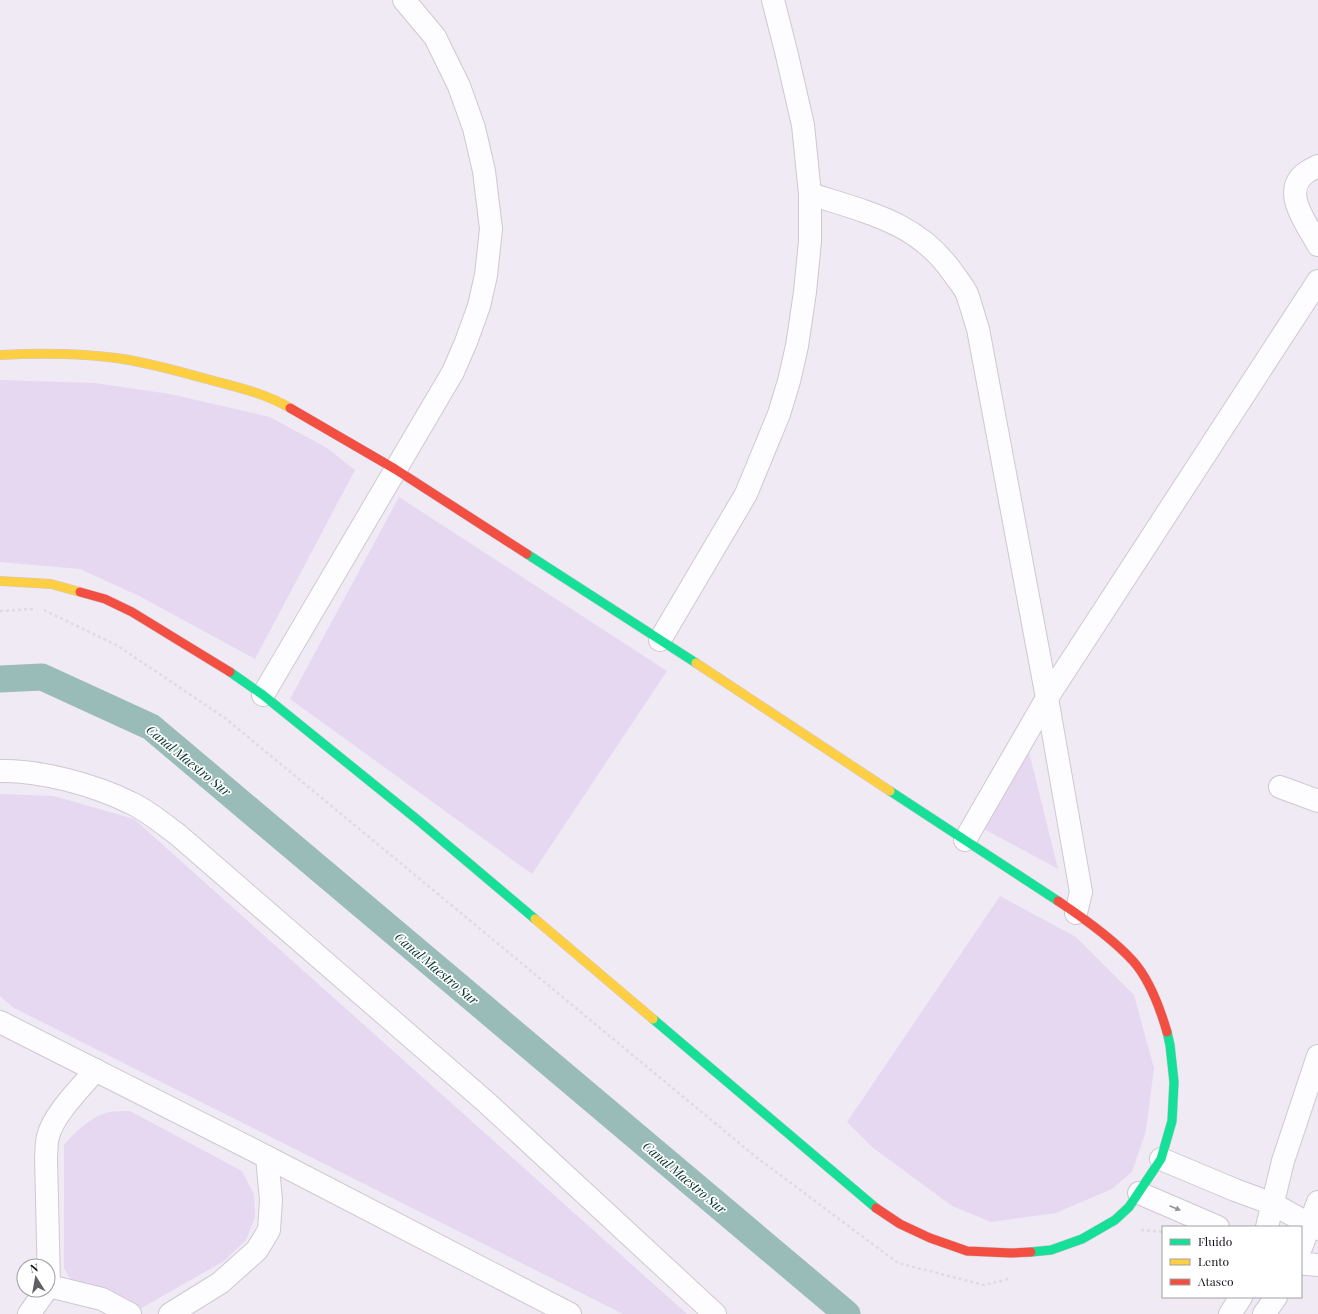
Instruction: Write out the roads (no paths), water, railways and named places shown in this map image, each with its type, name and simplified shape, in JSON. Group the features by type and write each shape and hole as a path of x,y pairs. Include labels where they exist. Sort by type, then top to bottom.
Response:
{"street":[{"path":"263,695 453,372 479,306 486,275 492,229 484,171 474,128 459,86 435,37 404,0"},
{"path":"660,640 746,494 779,414 789,381 797,346 805,292 810,241 810,194 803,124 786,51 772,0"},
{"path":"1318,166 1306,172 1297,182 1294,195 1298,211 1318,245"},
{"path":"810,194 881,216 904,228 926,242 947,265 966,293 978,329 1047,698 1081,892 1076,913"},
{"path":"965,840 1047,698 1318,281"},
{"path":"0,355 72,354 116,358 164,368 248,390 276,400 396,469 1076,913 1112,941 1133,960 1148,982 1162,1014 1170,1045 1174,1082 1172,1121 1161,1159 1129,1207 1115,1220 1082,1238 1051,1250 1010,1253 967,1251 930,1238 900,1224 875,1207 419,821 263,695 234,674 132,612 105,599 51,584 0,581"},
{"path":"0,771 39,773 101,790 132,803 167,826 486,1102 715,1314"},
{"path":"1280,786 1318,802"},
{"path":"0,1022 267,1157 570,1314"},
{"path":"1267,1226 1283,1161 1318,1056"},
{"path":"48,1258 46,1156 48,1136 55,1121 68,1102 96,1070"},
{"path":"170,1314 220,1283 258,1250 268,1230 271,1200 267,1157"},
{"path":"1161,1159 1272,1204 1314,1226"},
{"path":"1139,1193 1216,1226"},
{"path":"1302,1246 1314,1226 1318,1202"},
{"path":"1302,1262 1318,1265"},
{"path":"56,1290 102,1299 130,1314"},
{"path":"29,1314 41,1298"},
{"path":"1230,1314 1240,1298"},
{"path":"1264,1314 1275,1298"}],"waterway":[{"name":"Canal Maestro Sur","path":"0,679 42,677 151,727 847,1314"}]}
